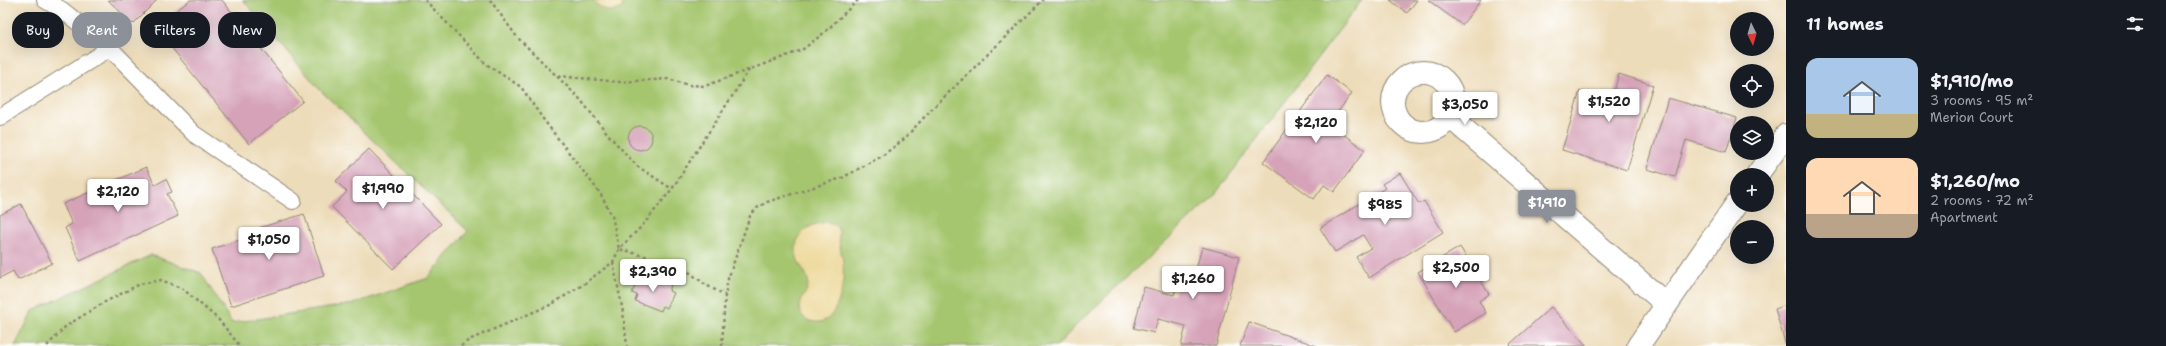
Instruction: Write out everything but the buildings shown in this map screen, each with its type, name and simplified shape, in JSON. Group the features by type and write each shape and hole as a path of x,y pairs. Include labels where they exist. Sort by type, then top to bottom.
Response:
{"street":[{"path":"1450,117 1666,304"},
{"path":"1762,168 1786,135"},
{"path":"1638,346 1731,212"}],"lane":[{"path":"45,0 72,18"},
{"path":"0,117 110,48 194,134 293,201"}],"path":[{"path":"425,0 486,64 522,87 543,119 600,194 612,216 620,249"},
{"path":"490,0 517,37 579,98 636,166 672,189"},
{"path":"558,76 620,82 668,79 689,85 705,86 730,78 751,67 802,50 826,32 858,0"},
{"path":"722,346 725,295 728,279 750,216 757,208 767,202 842,178 888,152 903,140 930,110 1044,0"},
{"path":"461,346 469,340 552,304 584,284 613,262 620,249 643,225 672,189 751,67"},
{"path":"620,249 636,255 681,266 706,285 725,295"},
{"path":"613,262 623,312 627,346"},
{"path":"47,346 66,326 105,302 140,284 161,280 183,288 218,319 240,346"}],"green space":[{"path":"243,0 1362,0 1213,197 1080,321 1057,346 15,346 33,311 151,255 201,273 232,323 353,304 428,278 468,231 320,90 276,39 276,12 253,12"}],"sand":[{"path":"592,0 624,0 622,8 609,11 598,6"},
{"path":"829,222 836,226 839,231 839,243 843,261 842,288 838,303 830,316 823,321 812,322 805,319 801,314 800,305 807,289 808,280 798,261 796,245 798,238 807,228 813,225"}]}
